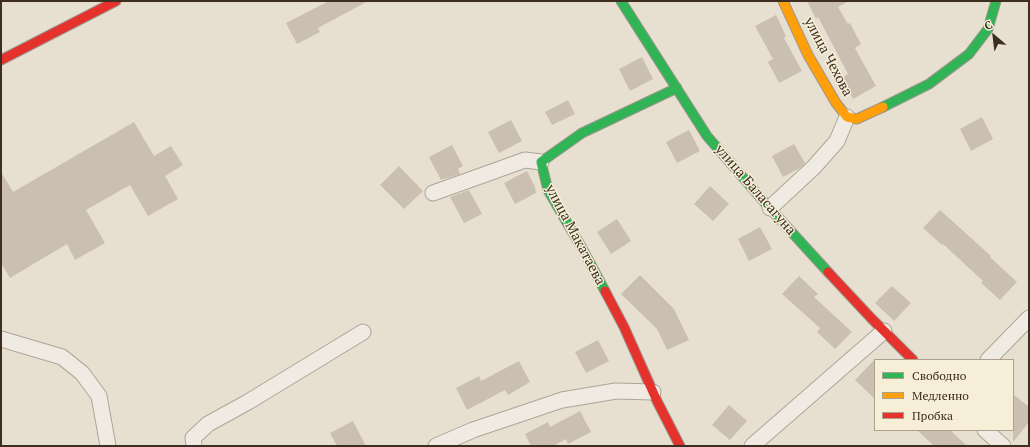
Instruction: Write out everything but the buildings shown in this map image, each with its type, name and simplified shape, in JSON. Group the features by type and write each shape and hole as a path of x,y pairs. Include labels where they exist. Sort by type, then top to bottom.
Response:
{"street":[{"path":"1,60 116,1"},
{"name":"улица Баласагуна","path":"621,1 707,136 770,208 884,331 912,359"},
{"name":"улица Чехова","path":"783,1 808,55 836,103 847,117 857,119 929,84 969,54 988,29 996,1"},
{"path":"433,193 525,160 542,162 582,133 677,88"},
{"path":"770,208 814,167 837,141 847,117"},
{"name":"улица Макатаева","path":"542,162 548,190 583,250 624,327 653,392 680,446"},
{"path":"989,359 1029,318"},
{"path":"752,446 884,331"},
{"path":"194,446 193,438 208,424 248,402 363,332"},
{"path":"1,339 62,357 82,373 99,396 108,446"},
{"path":"436,446 473,430 562,400 616,391 653,392"},
{"path":"986,431 1003,446"}],"traffic: fast":[{"path":"621,1 707,136 828,272"},
{"path":"883,107 929,84 969,54 988,29 996,1"},
{"path":"605,291 548,190 541,162 582,133 677,88"}],"traffic: slow":[{"path":"783,1 808,55 836,103 847,117 857,119 883,107"}],"traffic: jam":[{"path":"1,60 116,1"},
{"path":"828,272 912,359"},
{"path":"605,291 624,327 657,401 680,446"}]}
